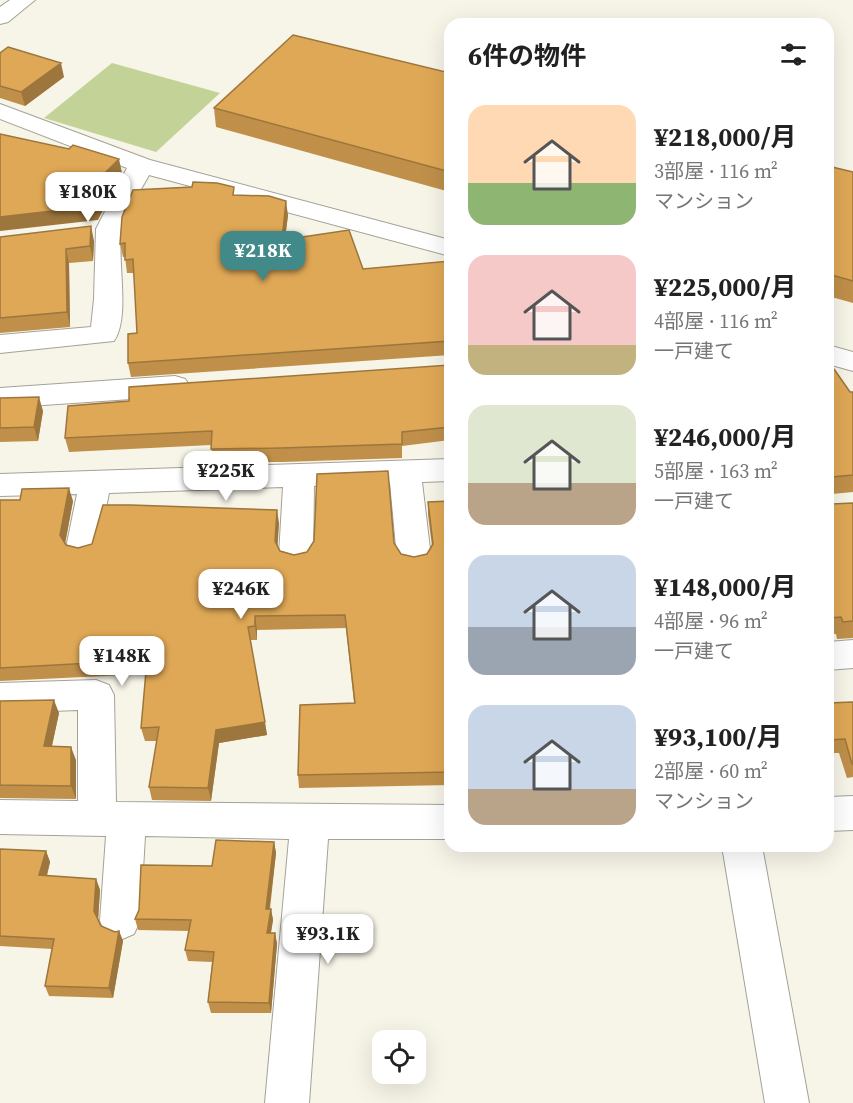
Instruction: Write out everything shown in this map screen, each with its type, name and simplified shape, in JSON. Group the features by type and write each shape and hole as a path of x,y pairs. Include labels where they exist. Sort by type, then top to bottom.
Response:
{"street":[{"path":"0,17 24,0"},
{"path":"0,111 141,165 444,246"},
{"path":"0,344 104,335 108,299 98,230 141,165"},
{"path":"834,356 853,362"},
{"path":"0,398 201,384"},
{"path":"0,485 444,470"},
{"path":"405,472 414,557"},
{"path":"296,555 299,475"},
{"path":"82,548 95,482"},
{"path":"834,656 853,654"},
{"path":"0,698 96,695 112,819 120,921"},
{"path":"834,814 853,813"},
{"path":"0,818 444,822"},
{"path":"287,1103 309,822"},
{"path":"743,852 787,1103"}],"green space":[{"path":"112,63 220,93 156,152 44,118"}],"building":[{"path":"293,35 444,72 444,170 214,108"},
{"path":"8,47 61,63 21,92 0,86 0,53"},
{"path":"0,134 69,149 73,145 119,159 87,191 103,190 95,206 0,217"},
{"path":"834,167 853,172 853,281 834,276"},
{"path":"193,182 217,183 234,187 233,195 269,196 286,201 282,240 349,230 363,269 444,262 444,341 128,363 128,334 137,333 133,259 125,260 125,243 120,244 122,217 133,190 192,187"},
{"path":"91,226 90,246 66,249 67,312 0,318 0,237"},
{"path":"444,365 444,428 402,432 402,444 282,448 211,449 212,431 65,438 68,406 129,401 129,387"},
{"path":"834,369 850,392 853,392 853,475 834,477"},
{"path":"39,397 34,427 0,428 0,398"},
{"path":"388,471 394,543 401,554 414,557 427,554 433,544 428,502 444,501 444,772 298,775 300,705 355,703 345,615 255,616 255,626 248,627 265,722 216,730 208,788 149,787 159,727 141,728 147,660 0,668 0,500 20,500 22,489 69,488 60,535 66,545 78,548 92,544 103,505 277,510 275,541 280,551 294,555 307,552 314,541 317,474"},
{"path":"853,503 853,621 843,622 841,617 834,618 834,504"},
{"path":"54,700 44,746 71,747 71,786 0,785 0,701"},
{"path":"853,702 853,764 845,739 834,740 834,703"},
{"path":"216,840 274,842 266,909 271,909 267,933 275,933 269,1003 208,1002 214,952 185,950 191,920 135,919 139,910 141,865 212,866"},
{"path":"0,849 46,851 39,875 96,879 94,911 101,926 115,932 119,931 109,988 45,986 54,939 0,936"}]}
